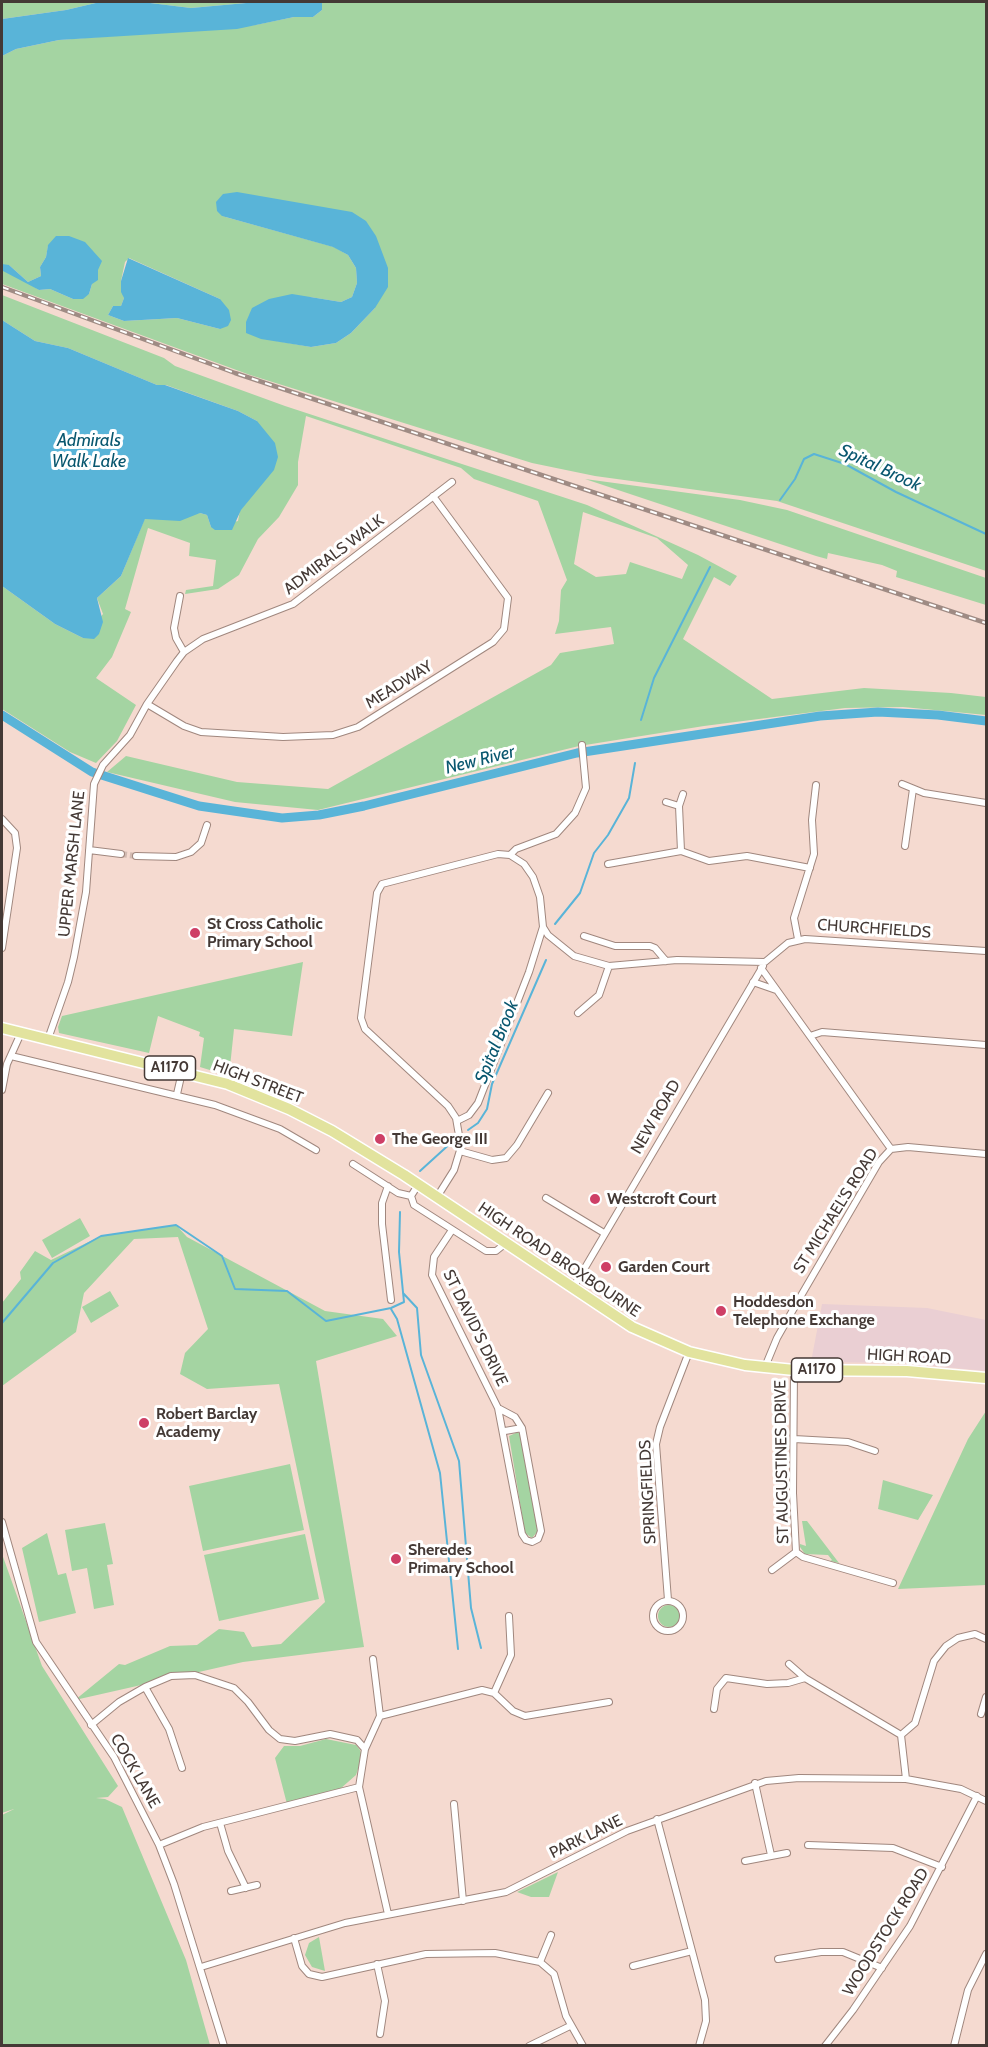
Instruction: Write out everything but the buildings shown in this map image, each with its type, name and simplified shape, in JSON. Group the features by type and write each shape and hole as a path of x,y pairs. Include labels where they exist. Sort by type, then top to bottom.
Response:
{"main road":[{"name":"HIGH STREET","path":"2,1028 241,1088 312,1119 418,1185"},
{"name":"HIGH ROAD BROXBOURNE","path":"418,1185 632,1327 688,1352"},
{"name":"HIGH ROAD","path":"688,1352 765,1367 794,1370 896,1371 987,1378"}],"street":[{"name":"ADMIRALS WALK","path":"147,704 184,652 209,636 293,604 452,482"},
{"name":"MEADWAY","path":"147,704 184,726 201,732 284,737 333,735 358,727 493,642 506,623 508,598 433,496"},
{"path":"180,596 174,628 184,652"},
{"name":"UPPER MARSH LANE","path":"48,1039 72,965 86,892 94,784 103,765 130,735 147,704"},
{"path":"510,855 516,849 548,838 566,825 584,797 586,772 582,745"},
{"path":"902,784 913,789 987,803"},
{"path":"798,939 794,918 814,848 812,820 816,785"},
{"path":"905,846 913,789"},
{"path":"681,851 679,806 683,794"},
{"path":"666,802 679,806"},
{"path":"2,819 15,833 17,848 2,948"},
{"path":"136,856 176,857 191,852 201,843 207,825"},
{"path":"89,850 121,854"},
{"path":"608,864 681,851 714,861 741,856 760,857 810,868"},
{"path":"437,1197 454,1170 460,1151 457,1121 448,1106 365,1029 362,1022 376,893 379,886 384,883 498,854 510,855 524,864 533,877 540,897 543,927 529,972 478,1103 469,1115 457,1121"},
{"path":"543,927 555,941 574,956 609,966 695,960 763,965"},
{"path":"584,936 608,945 650,946 655,948 666,961"},
{"name":"CHURCHFIELDS","path":"763,965 778,950 798,939 987,951"},
{"name":"NEW ROAD","path":"573,1288 763,965"},
{"name":"ST MICHAEL'S ROAD","path":"763,965 776,990 891,1149 879,1162 802,1294 777,1338 765,1367"},
{"path":"578,1012 599,995 609,966"},
{"path":"753,982 776,990"},
{"path":"810,1036 822,1032 987,1045"},
{"path":"2,1090 11,1056 21,1033"},
{"path":"11,1056 177,1094 250,1116 280,1129 316,1150"},
{"path":"177,1094 182,1072"},
{"path":"460,1151 492,1160 506,1158 517,1145 548,1093"},
{"path":"891,1149 908,1147 987,1154"},
{"path":"353,1164 402,1194 411,1196"},
{"path":"411,1196 418,1185"},
{"path":"388,1186 382,1203 382,1224 391,1300"},
{"path":"411,1196 414,1205 490,1252 496,1251 507,1243"},
{"path":"546,1198 604,1233"},
{"name":"ST DAVID'S DRIVE","path":"452,1230 434,1257 432,1275 498,1408 505,1431 522,1534 526,1540 532,1542 538,1539 541,1531 522,1428 515,1417 498,1408"},
{"name":"SPRINGFIELDS","path":"668,1600 656,1444 660,1427 688,1352"},
{"name":"ST AUGUSTINES DRIVE","path":"794,1370 794,1543 796,1552 803,1557 893,1583"},
{"path":"505,1431 522,1428"},
{"path":"794,1439 848,1442 875,1451"},
{"name":"COCK LANE","path":"2,1522 36,1642 114,1757 159,1845 201,1968 224,2046"},
{"name":"ST AUGUSTINES DRIVE","path":"772,1570 796,1552"},
{"name":"SPRINGFIELDS","path":"668,1600 680,1606 683,1619 680,1625 668,1631 661,1629 653,1618 656,1606 668,1600"},
{"path":"494,1693 511,1655 509,1616"},
{"path":"901,1735 915,1723 931,1668 941,1650 963,1636 975,1634 987,1639"},
{"path":"373,1659 380,1716 365,1749 359,1787 388,1914"},
{"path":"789,1664 805,1678 901,1735"},
{"path":"91,1725 119,1702 145,1687 171,1676 195,1675 234,1688 269,1730 280,1739 295,1741 330,1734 357,1740 365,1749"},
{"path":"714,1709 717,1689 726,1678 767,1684 788,1683 805,1678"},
{"path":"145,1687 169,1729 182,1768"},
{"path":"380,1716 482,1690 494,1693 513,1711 525,1716 609,1702"},
{"path":"981,1714 987,1697"},
{"path":"901,1735 906,1779"},
{"name":"PARK LANE","path":"201,1968 294,1938 388,1914 506,1892 584,1851 657,1819 755,1783 799,1778 906,1779 945,1785 987,1801"},
{"path":"755,1783 771,1855"},
{"path":"159,1845 189,1832 220,1823 359,1787"},
{"name":"WOODSTOCK ROAD","path":"825,2046 882,1968 925,1900 977,1796"},
{"path":"454,1804 463,1901"},
{"path":"657,1819 706,2011 699,2046"},
{"path":"220,1823 231,1860 246,1888"},
{"path":"808,1845 893,1848 942,1867"},
{"path":"745,1861 787,1853"},
{"path":"231,1891 257,1885"},
{"path":"540,1962 551,1935"},
{"path":"294,1938 302,1966 315,1976 330,1976 426,1954 475,1952 519,1956 540,1962 554,1974 570,2026 583,2046"},
{"path":"633,1966 692,1951"},
{"path":"778,1959 832,1951 852,1954 882,1968"},
{"path":"954,2046 968,1990 987,1954"},
{"path":"377,1964 386,2001 380,2034"},
{"path":"528,2046 570,2026"}],"shaded area":[{"path":"822,1304 927,1308 986,1320 986,1371 901,1363 811,1362"}],"green space":[{"path":"2,2 100,2 66,10 2,19"},
{"path":"142,2 257,2 191,8"},
{"path":"322,2 986,2 986,571 777,501 595,476 532,463 250,375 2,284 2,56 16,49 59,40 255,25 294,17 313,17 322,10","holes":["222,216 376,236 375,308 351,333 336,343 311,347 277,341 310,297 341,302 352,297 357,283 356,268 348,255 334,247","48,246 92,284 89,294 73,299 50,289 39,290 11,272 9,265 28,282 41,276 40,267 46,257","129,258 220,299 220,329 177,318 124,321 108,315 113,306 121,306 124,298 121,281 125,262"]},
{"path":"2,295 164,358 175,366 285,406 587,505 698,555 737,576 730,586 714,577 683,639 772,699 864,688 951,693 986,697 986,715 903,707 845,708 704,726 579,746 318,810 235,802 107,772 126,756 237,782 328,789 551,665 560,653 614,644 611,627 555,634 559,621 561,590 567,580 538,501 474,479 461,468 306,416 298,462 298,485 279,517 258,539 239,575 218,589 185,594 186,590 213,586 216,560 189,556 190,543 148,528 125,609 131,612 112,657 96,678 136,705 117,741 96,763 70,752 2,709 2,586 55,624 83,638 103,614 97,598 121,576 145,518 200,513 207,515 211,527 238,521 240,510 254,492 257,421 238,411 166,385 157,385 68,348 35,341 2,320","holes":["583,512 657,538 688,565 682,579 630,562 626,574 596,577 574,564"]},
{"path":"585,479 740,500 787,510 986,578 986,605 896,577 897,571 882,565 828,553 827,559 816,556"},
{"path":"303,962 292,1036 234,1029 229,1076 200,1067 204,1038 199,1036 200,1032 158,1016 149,1053 59,1033 58,1027 62,1016"},
{"path":"80,1218 90,1236 52,1258 42,1240"},
{"path":"176,1225 187,1237 325,1311 383,1319 397,1336 316,1361 364,1647 243,1662 75,1700 119,1664 125,1665 170,1646 197,1645 219,1629 244,1632 252,1647 281,1644 325,1602 279,1384 207,1389 180,1374 185,1353 208,1329 178,1237 134,1239 84,1293 76,1332 2,1386 2,1303 21,1279 20,1272 35,1251 51,1260 101,1236"},
{"path":"110,1291 119,1306 91,1323 82,1307"},
{"path":"986,1411 986,1585 898,1589 968,1439"},
{"path":"518,1432 522,1438 538,1531 532,1538 525,1533 509,1436"},
{"path":"290,1464 304,1530 203,1551 189,1486"},
{"path":"883,1480 933,1495 918,1520 878,1509"},
{"path":"802,1521 807,1521 839,1563 830,1561 832,1560 828,1555 805,1554 800,1547 800,1544 806,1546"},
{"path":"105,1523 113,1564 107,1565 114,1605 94,1609 87,1568 72,1571 65,1530"},
{"path":"47,1533 58,1575 66,1573 76,1613 39,1622 22,1548"},
{"path":"305,1534 319,1599 219,1621 204,1555"},
{"path":"2,1554 42,1666 118,1786 108,1797 96,1798 105,1799 122,1807 186,1960 210,2045 2,2045 2,1815 14,1809 2,1813"},
{"path":"669,1605 677,1608 680,1616 677,1624 669,1627 661,1624 658,1616 661,1608"},
{"path":"326,1739 356,1745 362,1757 356,1775 340,1789 287,1804 275,1758 284,1746 300,1746"},
{"path":"558,1872 549,1897 531,1897 517,1892"},
{"path":"319,1937 325,1971 312,1967 305,1955 309,1943"}],"water":[{"path":"100,2 142,2 191,8 257,2 322,2 322,10 313,17 294,17 237,29 59,40 16,49 2,56 2,19 66,10"},
{"path":"237,192 352,212 366,221 376,236 388,268 388,287 375,308 351,333 336,343 311,347 261,339 246,333 246,322 252,308 269,299 292,294 341,302 352,297 357,283 356,268 348,255 333,247 222,216 217,211 216,202 223,194"},
{"path":"56,236 69,236 85,242 102,261 98,270 98,280 92,284 89,294 83,299 73,299 50,289 39,290 3,271 2,264 9,265 28,282 41,276 40,267 46,257 48,245"},
{"path":"128,258 220,299 229,310 231,320 228,326 220,329 177,318 124,321 108,315 113,306 121,306 124,298 121,292 121,281"},
{"name":"Admirals Walk Lake","path":"2,320 35,341 68,348 157,385 165,385 238,411 257,421 275,443 278,457 274,470 241,510 232,530 215,530 211,527 207,515 200,513 180,521 145,519 121,576 97,598 103,622 99,634 94,639 83,638 55,624 2,586"}],"waterway":[{"name":"Spital Brook","path":"780,500 795,479 804,459 814,454 845,464 896,492 986,534"},
{"name":"Spital Brook","path":"641,720 654,678 710,567"},
{"name":"New River","path":"2,715 92,772 199,806 282,818 319,815 364,806 577,753 820,716 878,712 938,715 986,721"},
{"name":"Spital Brook","path":"555,924 580,893 594,853 608,835 629,798 635,763"},
{"name":"Spital Brook","path":"468,1130 478,1123 487,1109 492,1084 546,960"},
{"name":"Spital Brook","path":"420,1171 453,1141"},
{"name":"Spital Brook","path":"2,1323 53,1263 101,1236 176,1225 222,1256 235,1289 287,1291 326,1321 391,1308 404,1302 399,1252 400,1212"},
{"path":"403,1293 417,1308 421,1355 459,1461 471,1608 481,1648"},
{"path":"391,1309 397,1319 440,1473 458,1649"}],"tunnel":[{"path":"121,854 136,856"}],"railway":[{"path":"2,287 235,373 986,623"}],"place":[{"name":"St Cross Catholic Primary School","path":"195,933"},
{"name":"The George III","path":"380,1139"},
{"name":"Westcroft Court","path":"595,1199"},
{"name":"Garden Court","path":"606,1267"},
{"name":"Hoddesdon Telephone Exchange","path":"721,1311"},
{"name":"Robert Barclay Academy","path":"144,1423"},
{"name":"Sheredes Primary School","path":"396,1559"}]}
